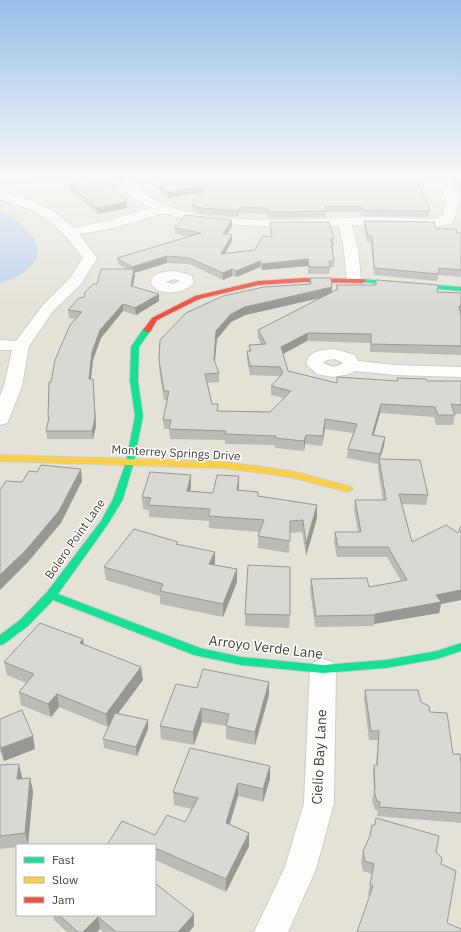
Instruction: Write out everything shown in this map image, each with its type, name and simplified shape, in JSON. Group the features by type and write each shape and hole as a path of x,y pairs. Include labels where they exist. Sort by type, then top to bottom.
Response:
{"street":[{"path":"0,419 13,386 21,346 48,308 76,281 90,258 71,232 57,220"},
{"path":"71,232 109,226 127,220"},
{"path":"221,220 241,222 435,223 446,220"},
{"path":"345,222 351,250 354,280"},
{"name":"Bolero Point Lane","path":"0,641 24,623 51,595 105,522 118,499 130,462 139,416 134,381 135,347 154,319 197,297 258,283 304,280 354,280 461,289"},
{"path":"181,287 197,297"},
{"path":"0,345 21,346"},
{"path":"351,365 395,370 461,372"},
{"name":"Monterrey Springs Drive","path":"0,458 224,465 291,474 348,489"},
{"name":"Arroyo Verde Lane","path":"51,595 198,652 241,660 323,669 386,664 430,657 461,646"},
{"name":"Cielio Bay Lane","path":"271,932 300,869 319,803 323,669"}],"shaded area":[{"path":"0,220 461,220 461,932 0,932"}],"water":[{"path":"0,220 16,220 33,237 38,249 37,256 34,263 22,274 0,283"}],"building":[{"path":"181,220 232,220 223,234 232,235 221,254 255,250 263,236 272,237 270,222 329,222 334,239 331,239 334,261 329,261 330,267 309,267 308,259 262,264 260,261 236,271 232,269 223,273 189,258 167,256 132,267 117,258 201,233 175,228"},
{"path":"364,221 434,222 436,229 456,229 457,233 461,233 461,270 439,268 438,274 374,268 372,236 368,236"},
{"path":"101,269 134,269 131,286 159,294 135,308 123,304 100,330 92,352 89,379 93,379 95,418 92,431 46,431 49,417 49,382 51,382 55,360 70,325 82,312 68,310 79,298 84,297 85,292 93,284 97,284"},
{"path":"310,278 331,278 332,287 245,307 231,314 216,331 214,360 219,373 205,374 212,404 218,404 217,411 270,412 291,391 271,386 283,373 280,367 250,366 247,351 251,351 249,345 266,344 258,330 338,289 336,285 376,285 376,280 438,285 437,292 461,293 461,307 459,306 461,316 461,346 371,344 371,334 308,333 281,347 288,371 337,383 337,377 398,381 397,378 426,379 427,381 461,381 461,405 451,404 455,415 438,415 435,407 381,404 372,435 385,437 380,454 348,449 357,424 325,419 323,436 306,435 304,441 275,438 276,436 225,434 226,431 169,429 171,420 163,420 169,391 164,391 159,360 160,340 186,313 223,296 264,287 311,284"},
{"path":"379,459 420,460 428,495 399,494 412,542 446,525 458,533 461,526 461,590 436,595 441,602 375,615 316,616 311,579 367,578 369,587 407,580 388,547 338,547 335,532 361,532 355,500 386,500"},
{"path":"41,465 81,469 59,511 26,550 0,575 0,490 6,481 22,482 29,471 37,472"},
{"path":"150,472 191,475 187,491 213,493 217,475 239,476 237,490 258,492 258,496 317,505 306,544 303,520 290,521 290,541 258,536 264,520 209,516 210,509 148,505 151,498 142,497"},
{"path":"134,529 178,542 176,544 215,552 209,564 237,569 223,604 160,591 163,584 104,567"},
{"path":"248,565 290,567 290,615 245,614"},
{"path":"40,623 83,639 80,643 141,667 106,714 57,694 48,704 19,692 34,674 4,662"},
{"path":"203,669 269,682 255,732 226,726 229,714 201,708 193,732 160,726 176,684 197,688"},
{"path":"365,690 418,690 421,702 429,706 430,712 447,713 453,754 460,754 461,813 379,807 380,802 377,801 374,791 374,765 377,765 379,731 371,731"},
{"path":"22,710 33,736 1,748 0,719"},
{"path":"115,713 148,720 136,747 103,739"},
{"path":"190,748 270,766 263,789 238,783 226,823 249,833 226,879 156,848 156,844 108,844 122,821 155,835 167,815 185,822 198,798 173,792"},
{"path":"19,764 17,779 30,778 25,833 0,836 0,765"},
{"path":"376,818 439,836 436,852 442,858 441,864 456,871 447,923 461,929 461,932 357,932 373,886 370,885 374,864 365,861 363,851 370,836 372,825 375,825"},
{"path":"156,884 194,914 178,932 116,932 98,917 83,932 78,932 60,916 156,916"}],"traffic: fast":[{"path":"363,281 461,289"},
{"path":"0,641 24,623 51,595 105,522 118,499 130,462 139,416 134,381 135,347 147,330"},
{"path":"51,595 198,652 241,661 323,669 386,664 437,655 461,647"}],"traffic: slow":[{"path":"0,458 224,465 291,474 348,489"}],"traffic: jam":[{"path":"147,330 154,319 197,297 258,283 304,280 363,281"}]}
